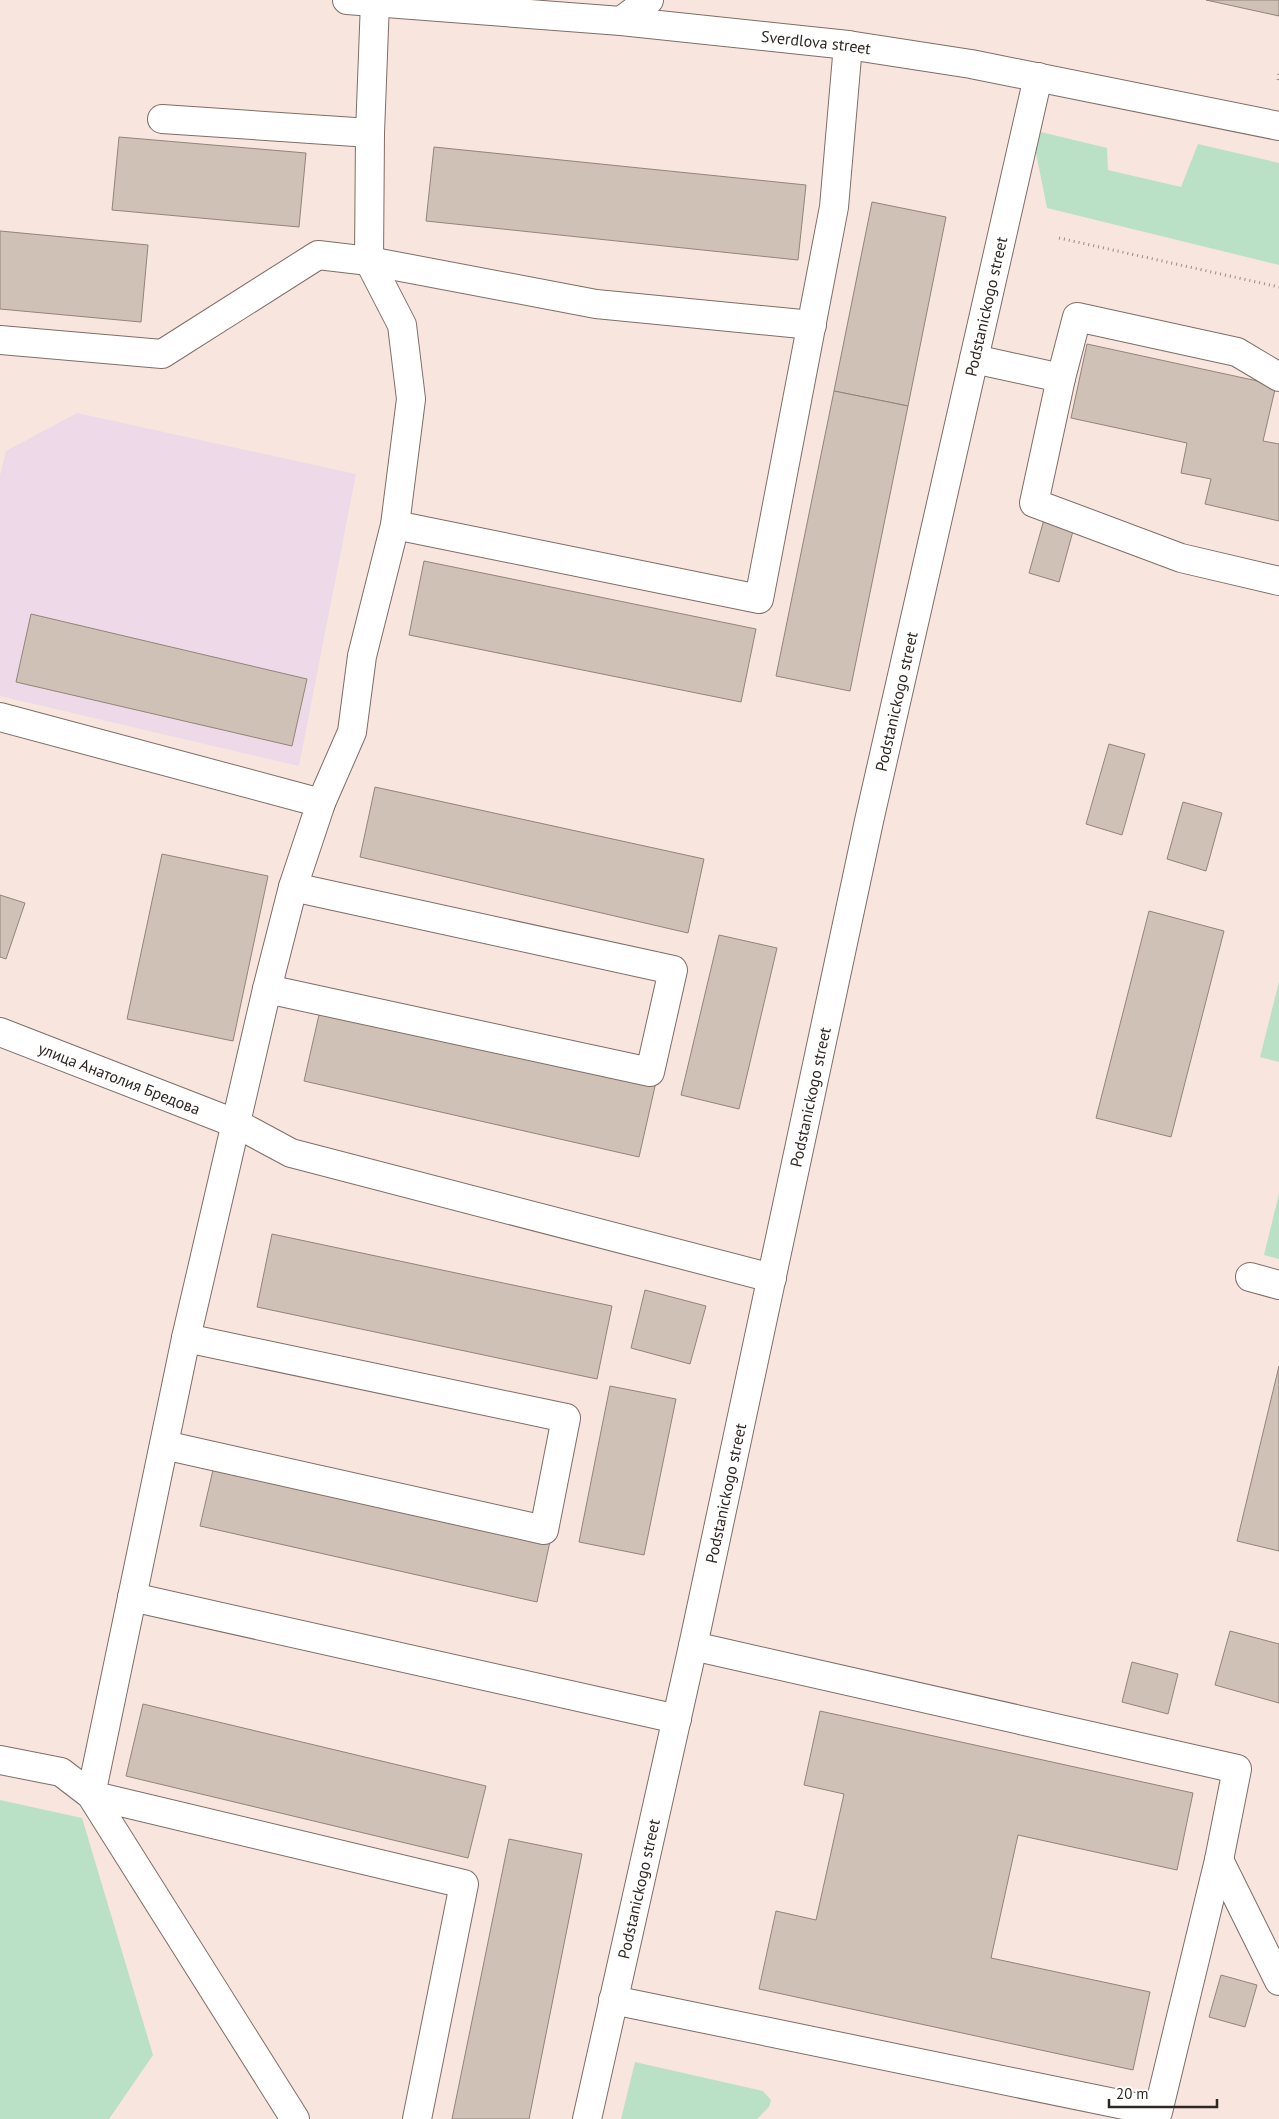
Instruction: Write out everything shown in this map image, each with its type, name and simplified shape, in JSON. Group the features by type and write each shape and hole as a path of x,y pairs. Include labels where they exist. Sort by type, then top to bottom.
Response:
{"street":[{"name":"Sverdlova street","path":"347,0 457,4 848,45 971,64 1279,126"},
{"path":"621,21 649,0"},
{"path":"91,1795 186,1338 267,989 293,887 321,803 352,732 362,656 395,526 411,400 402,325 370,261 370,133 376,2"},
{"path":"395,526 759,599 834,207 848,45"},
{"name":"Podstanickogo street","path":"587,2119 693,1646 869,821 1038,77"},
{"path":"162,120 370,133"},
{"path":"0,340 162,354 318,255 370,261 596,304 812,325"},
{"path":"1279,377 1237,352 1077,317 1061,378 1034,503 1181,558 1279,581"},
{"path":"974,359 1061,378"},
{"path":"0,717 321,803"},
{"path":"267,989 650,1072 673,970 293,887"},
{"name":"улица Анатолия Бредова","path":"0,1032 237,1124 291,1153 772,1278"},
{"path":"1250,1277 1279,1284"},
{"path":"164,1445 544,1530 566,1418 186,1338"},
{"path":"132,1597 677,1719"},
{"path":"613,2000 1158,2112 1219,1860 1237,1769 693,1646"},
{"path":"0,1760 62,1772 91,1795 295,2119"},
{"path":"91,1795 464,1884 416,2119"},
{"path":"1219,1860 1279,1981"}],"path":[{"path":"1278,80 1279,74"},
{"path":"1059,238 1279,287"}],"shaded area":[{"path":"77,413 356,474 299,766 0,696 0,475 6,451"}],"green space":[{"path":"1041,132 1107,148 1108,170 1181,187 1198,144 1279,163 1279,265 1047,208 1034,143"},
{"path":"1279,982 1279,1062 1260,1057"},
{"path":"1279,1194 1279,1259 1264,1255"},
{"path":"0,1800 82,1818 153,2055 109,2119 0,2119"},
{"path":"635,2062 763,2091 771,2100 769,2107 757,2119 621,2119"}],"building":[{"path":"1206,0 1279,0 1279,16"},
{"path":"119,137 306,153 299,227 112,210"},
{"path":"434,147 806,185 798,260 426,221"},
{"path":"872,202 946,217 908,406 834,391"},
{"path":"0,231 148,245 141,322 0,309"},
{"path":"1087,344 1276,385 1263,441 1279,444 1279,521 1205,504 1211,479 1181,473 1187,443 1071,418"},
{"path":"834,391 908,406 850,691 776,676"},
{"path":"1045,516 1075,524 1059,582 1029,573"},
{"path":"424,561 756,629 741,702 409,635"},
{"path":"31,614 307,679 292,746 16,682"},
{"path":"1109,744 1145,754 1122,835 1086,824"},
{"path":"375,787 704,859 688,933 360,857"},
{"path":"1183,802 1222,813 1206,871 1167,859"},
{"path":"162,854 268,876 233,1041 127,1019"},
{"path":"0,895 25,903 6,959 0,957"},
{"path":"1149,911 1224,931 1171,1137 1096,1118"},
{"path":"719,935 777,948 739,1109 681,1095"},
{"path":"321,1006 656,1082 639,1157 304,1081"},
{"path":"272,1234 612,1306 597,1379 257,1307"},
{"path":"645,1290 706,1306 690,1364 631,1348"},
{"path":"1279,1366 1279,1551 1237,1541"},
{"path":"610,1386 676,1399 644,1555 579,1542"},
{"path":"216,1457 552,1532 537,1602 200,1526"},
{"path":"1230,1631 1279,1644 1279,1703 1215,1685"},
{"path":"1132,1662 1178,1674 1168,1714 1122,1702"},
{"path":"143,1704 486,1786 468,1858 126,1776"},
{"path":"820,1711 1193,1793 1177,1870 1018,1835 991,1958 1150,1992 1133,2070 759,1989 776,1911 816,1920 844,1794 804,1785"},
{"path":"509,1839 582,1854 529,2119 452,2119"},
{"path":"1221,1975 1257,1985 1245,2027 1209,2017"}]}
